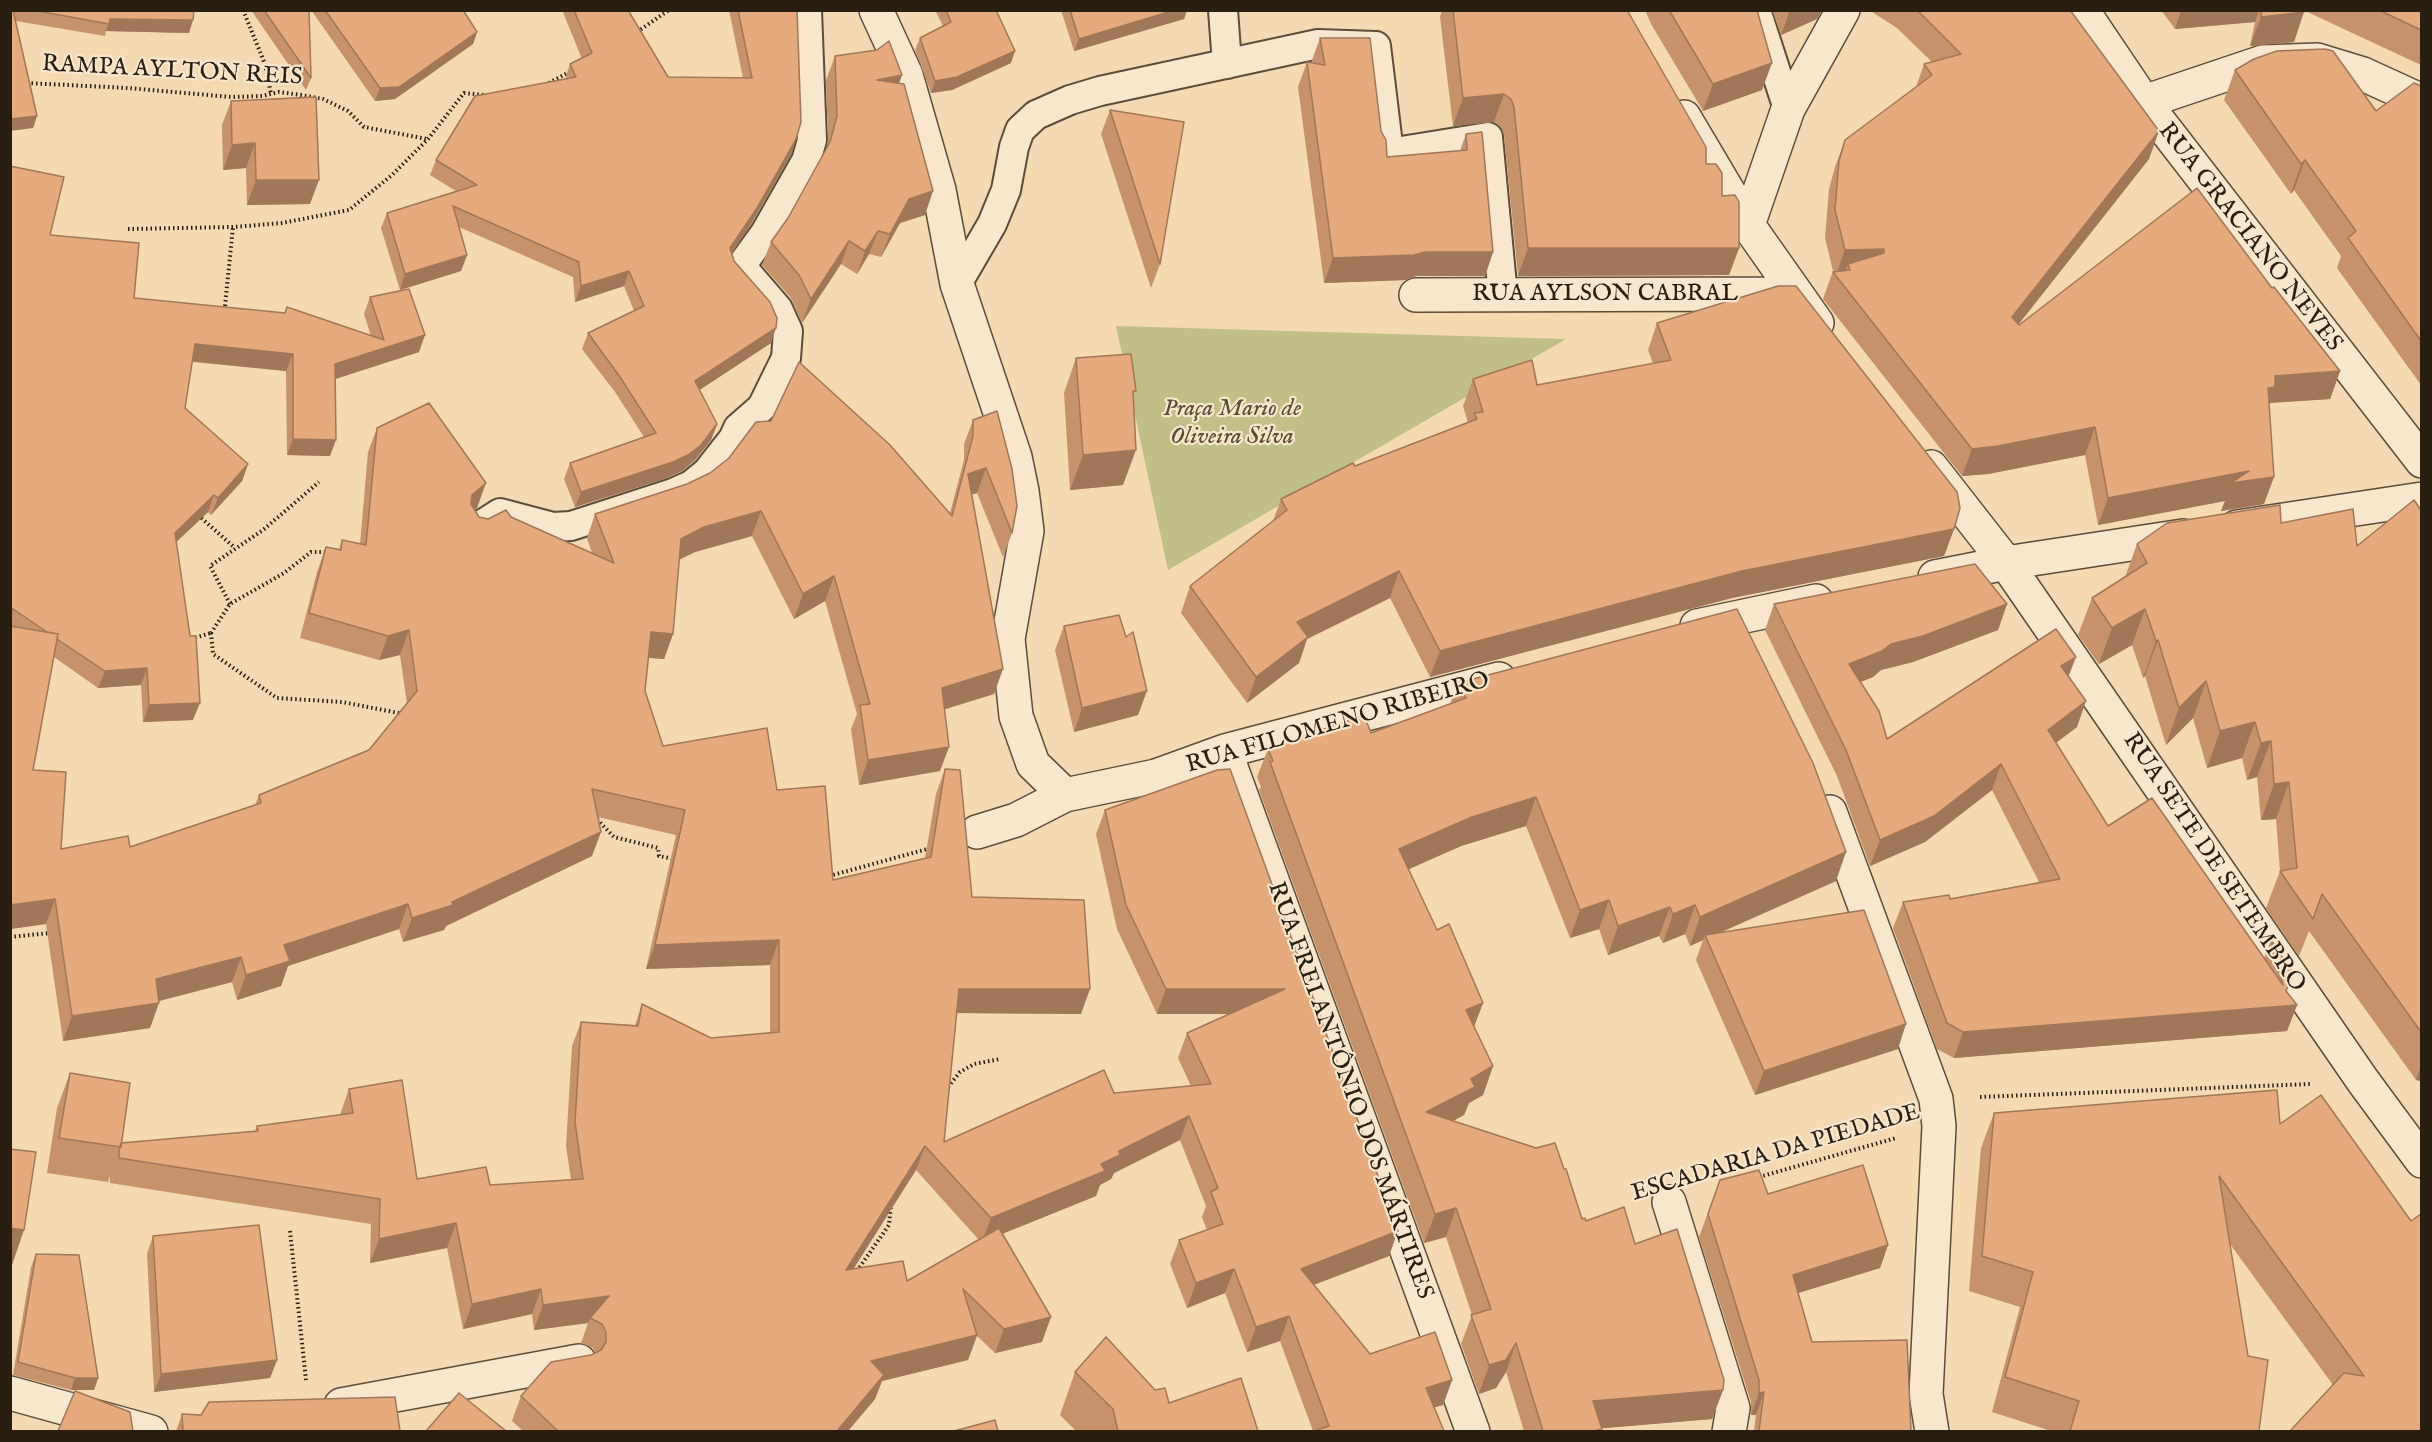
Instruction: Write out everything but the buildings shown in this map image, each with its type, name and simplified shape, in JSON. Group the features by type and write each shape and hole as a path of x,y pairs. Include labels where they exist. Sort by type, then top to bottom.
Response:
{"street":[{"path":"876,10 906,75 930,155 957,284 1015,457 1027,531 1008,639 1016,716 1033,764 1065,795"},
{"path":"1748,225 1788,110 1843,10"},
{"name":"RUA GRACIANO NEVES","path":"2082,10 2144,102 2421,461"},
{"path":"2144,102 2263,62 2317,60 2364,74 2421,101"},
{"path":"1670,93 1748,225 1795,294 1839,350"},
{"name":"RUA AYLSON CABRAL","path":"1416,295 1795,294"},
{"path":"1912,442 2006,563"},
{"path":"1903,584 2006,563 2421,499"},
{"name":"RUA SETE DE SETEMBRO","path":"2006,563 2363,1082 2416,1143"},
{"path":"1669,634 1737,616 1846,595"},
{"path":"1737,616 1753,647"},
{"name":"RUA FILOMENO RIBEIRO","path":"977,832 1016,820 1065,795 1156,776 1225,751 1532,670"},
{"name":"RUA FREI ANTÔNIO DOS MÁRTIRES","path":"1225,751 1473,1431"},
{"path":"1820,784 1937,1112 1926,1394 1932,1431"},
{"path":"1669,1203 1733,1408 1729,1431"},
{"path":"311,1411 579,1362"},
{"path":"423,1390 454,1418"},
{"path":"10,1393 151,1431"}],"lane":[{"path":"477,527 500,513 553,527 571,526 672,493 691,485 707,472 733,439 738,428 762,407 786,358 788,331 778,309 741,266 771,223 806,161 812,140 807,10"},
{"path":"1223,10 1227,64"},
{"path":"1755,10 1788,110"},
{"path":"957,284 992,224 1006,190 1014,147 1020,130 1036,115 1090,94 1318,44 1376,46 1389,153 1488,137 1503,296"}],"path":[{"path":"243,10 266,64 271,94"},
{"path":"636,32 669,10"},
{"path":"544,87 579,67"},
{"name":"RAMPA AYLTON REIS","path":"17,84 128,88 231,97 279,92 323,99 348,111 364,128 428,139"},
{"path":"128,229 233,227 282,223 349,210 392,175 428,139 464,93 495,95"},
{"path":"225,306 233,227"},
{"path":"230,604 210,566 263,530 319,482"},
{"path":"192,509 235,548"},
{"path":"334,553 311,552 284,573 230,604 211,633 213,654 277,698 342,702 413,716"},
{"path":"184,641 211,633"},
{"path":"591,814 599,818 614,837 658,848 659,856 682,861"},
{"path":"822,878 888,862 977,832"},
{"path":"10,937 54,932"},
{"path":"947,1088 960,1072 974,1064 1000,1059"},
{"name":"ESCADARIA DA PIEDADE","path":"1748,1180 1937,1112 2363,1082"},
{"path":"856,1273 889,1224 890,1201"},
{"path":"290,1231 311,1411"}],"green space":[{"name":"Praça Mario de Oliveira Silva","path":"1116,326 1566,339 1168,570"}]}
